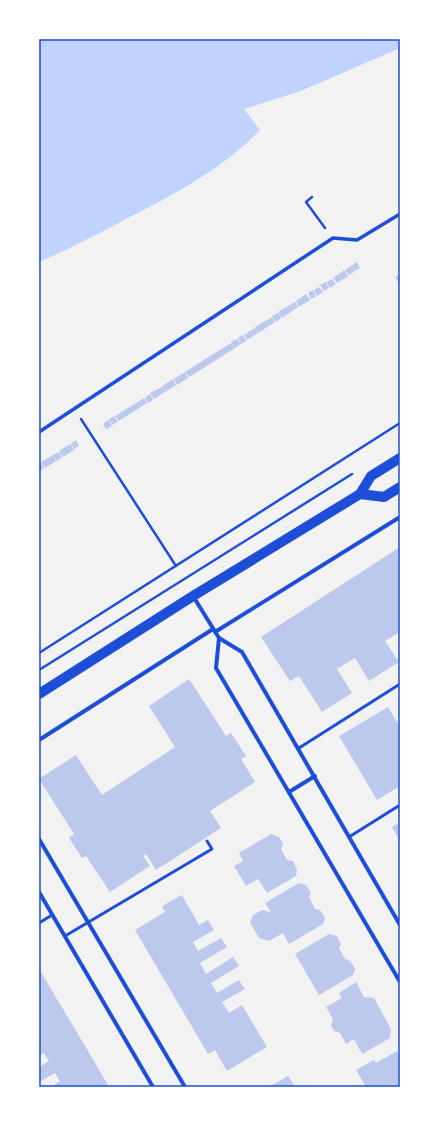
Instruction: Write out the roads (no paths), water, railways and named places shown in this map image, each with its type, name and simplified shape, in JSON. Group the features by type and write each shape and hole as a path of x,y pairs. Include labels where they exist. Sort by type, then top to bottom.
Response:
{"main road":[{"path":"39,694 193,596 360,494 371,476 400,458"},
{"path":"360,494 384,497 400,487"}],"street":[{"path":"39,432 332,238 356,240 400,214"},
{"path":"39,740 214,630 400,517"},
{"path":"193,596 219,638 242,652 299,748 400,925"},
{"path":"219,638 216,668 400,982"},
{"path":"289,792 315,776"},
{"path":"39,839 184,1087"},
{"path":"39,892 153,1087"}],"lane":[{"path":"299,748 400,684"},
{"path":"349,837 400,805"},
{"path":"65,936 212,849 207,841"},
{"path":"39,923 52,915"}],"water":[{"path":"39,39 400,39 400,48 301,91 244,109 260,130 227,159 191,184 152,206 39,262"}]}
